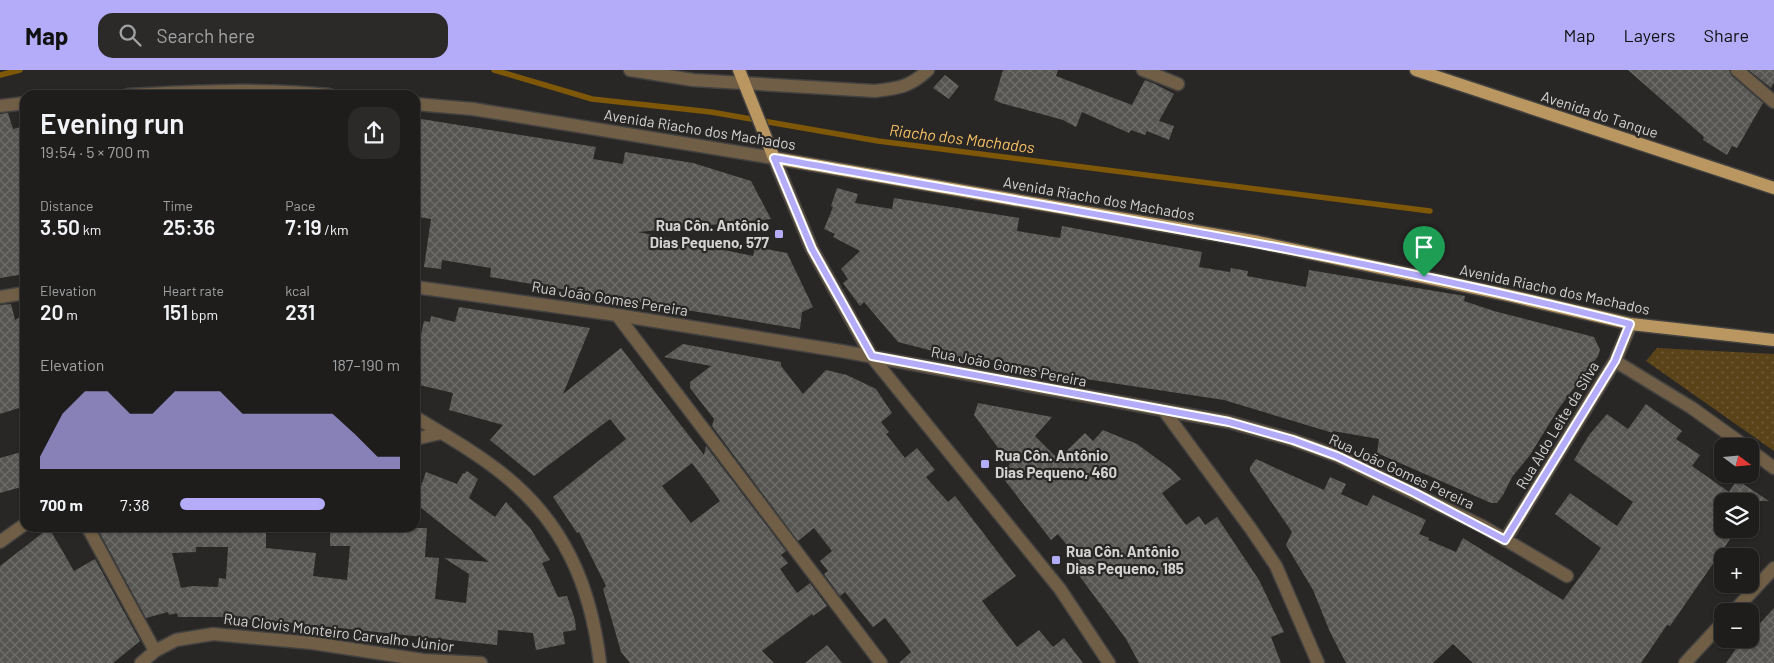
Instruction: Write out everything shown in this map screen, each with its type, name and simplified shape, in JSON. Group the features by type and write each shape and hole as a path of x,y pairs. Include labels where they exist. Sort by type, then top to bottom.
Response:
{"main road":[{"path":"739,70 774,158"},
{"name":"Avenida do Tanque","path":"1416,70 1774,188"},
{"name":"Avenida Riacho dos Machados","path":"774,158 1258,242 1507,295 1630,324 1774,340"}],"street":[{"path":"630,70 745,87 875,90 904,87 916,82 928,70"},
{"path":"1143,70 1178,84"},
{"path":"1737,70 1774,102"},
{"path":"0,106 20,104"},
{"name":"Avenida Riacho dos Machados","path":"420,104 473,109 774,158"},
{"path":"774,158 812,249 872,356 1054,581 1109,663"},
{"name":"Rua João Gomes Pereira","path":"420,288 617,315 872,356 1165,412 1229,422 1293,440 1337,456 1505,540 1567,576"},
{"path":"0,297 20,295"},
{"path":"617,315 881,663"},
{"name":"Rua Aldo Leite da Silva","path":"1505,540 1615,361 1630,324"},
{"path":"1615,361 1692,408 1734,438"},
{"path":"1165,412 1252,529 1276,566 1318,663"},
{"path":"420,420 504,475 542,512 571,555 586,592 596,632 600,663"},
{"path":"420,439 441,433"},
{"path":"1759,457 1774,468"},
{"path":"0,542 20,528"},
{"path":"90,532 156,651"},
{"path":"1741,603 1774,568"},
{"path":"1685,663 1714,632"},
{"name":"Rua Clovis Monteiro Carvalho Júnior","path":"141,663 156,651 176,640 213,634 312,643 423,661 481,663"}],"shaded area":[{"path":"1657,348 1774,354 1774,451 1759,440 1759,438 1756,438 1646,361"}],"building":[{"path":"1003,70 1058,70 1056,76 1132,105 1145,80 1155,84 1174,94 1159,121 1174,126 1169,140 1147,131 1145,135 1131,130 1129,133 1082,112 1076,127 1063,120 1001,103 994,100"},
{"path":"1628,70 1729,70 1732,76 1763,103 1737,148 1732,146 1727,155 1703,140 1704,137"},
{"path":"1749,70 1774,70 1774,82 1771,88"},
{"path":"945,75 959,86 949,99 933,88"},
{"path":"8,113 13,129 20,127 20,275 0,278 0,114"},
{"path":"420,119 596,147 593,159 623,164 625,152 693,163 751,181 771,219 638,232 753,256 755,247 787,253 813,307 802,312 800,329 490,277 491,268 442,260 441,269 424,267 431,219 420,217"},
{"path":"837,188 858,194 855,203 892,209 894,198 1019,218 1017,231 1060,238 1062,226 1202,252 1199,267 1230,272 1231,268 1248,271 1247,276 1306,287 1309,270 1465,296 1464,301 1494,311 1594,337 1600,350 1598,356 1559,408 1530,455 1512,477 1503,495 1497,503 1491,503 1377,453 1379,439 1333,431 1333,433 1224,400 1033,371 1034,367 980,358 979,363 898,342 864,302 860,306 843,283 848,279 841,269 860,251 833,237 835,234 824,229 833,207 831,206"},
{"path":"11,304 15,320 20,317 20,408 0,414 0,305"},
{"path":"459,307 590,328 563,394 621,348 704,455 706,446 786,551 781,555 788,563 780,569 797,593 810,583 827,606 813,616 812,614 762,651 774,663 630,663 621,652 603,589 606,586 579,532 577,533 553,497 626,439 610,419 534,476 490,440 503,425 449,410 453,393 420,385 420,335 424,321 430,322 431,316 455,322","holes":["692,463 720,501 691,523 662,486"]},
{"path":"683,344 781,362 781,366 803,394 826,370 847,375 876,389 892,413 881,422 889,432 886,434 905,458 917,448 935,470 926,477 948,502 955,496 1016,576 982,601 1017,647 1039,630 1053,647 1064,638 1083,663 899,663 911,652 885,618 873,627 845,592 840,596 824,574 828,571 820,561 832,551 814,528 798,541 712,426 714,419 690,388 690,382 711,366 664,357"},
{"path":"978,403 1052,417 1035,436 1058,459 1085,433 1093,441 1103,430 1137,444 1171,469 1181,479 1162,493 1186,525 1199,516 1205,525 1217,517 1259,580 1284,632 1271,637 1281,663 1139,663 1126,639 1075,570 1082,564 1058,534 1051,540 1000,474 1010,464 974,415"},
{"path":"1646,404 1682,431 1676,439 1700,455 1692,466 1729,492 1735,483 1742,483 1757,493 1714,493 1714,538 1731,538 1724,548 1714,548 1714,562 1670,626 1667,625 1641,663 1473,663 1453,644 1433,663 1346,663 1330,632 1313,590 1286,545 1292,532 1250,471 1250,467 1256,459 1324,490 1330,477 1346,484 1341,494 1367,506 1373,495 1426,520 1419,534 1429,538 1428,540 1456,552 1463,538 1563,600 1601,548 1555,514 1570,493 1617,526 1633,502 1574,460 1589,435 1607,414 1628,429"},
{"path":"20,452 20,487 0,493 0,458"},
{"path":"467,471 478,479 469,498 495,517 506,502 530,528 550,560 542,563 558,597 567,596 575,620 576,630 563,632 565,644 536,650 533,633 498,630 497,645 293,623 221,617 178,617 177,613 169,615 168,612 146,618 99,532 266,532 266,548 316,553 313,576 347,580 350,546 330,546 330,532 420,532 420,528 427,528 425,557 439,558 435,599 466,603 469,574 444,558 489,562 420,507 420,489 426,472 457,484 463,473","holes":["196,547 228,547 226,579 219,578 218,587 192,586 181,588 172,553 196,552"]},
{"path":"1759,494 1769,501 1759,501"},
{"path":"44,532 51,532 74,571 95,559 140,641 113,663 0,663 0,566"},
{"path":"1774,608 1774,663 1726,663 1736,648 1759,648 1759,624"},
{"path":"827,645 842,663 805,663"}],"waterway":[{"name":"Riacho dos Machados","path":"0,75 20,70"},
{"name":"Riacho dos Machados","path":"494,70 592,99 711,112 878,141 1430,211"}],"place":[{"name":"Rua Côn. Antônio Dias Pequeno, 577","path":"779,234"},
{"name":"Rua Côn. Antônio Dias Pequeno, 460","path":"985,464"},
{"name":"Rua Côn. Antônio Dias Pequeno, 185","path":"1056,560"}],"route":[{"path":"774,158 1258,242 1424,277 1630,324 1615,361 1505,540 1482,526 1337,456 1293,440 1229,422 1165,412 872,356 812,249 792,205 774,158"}]}
